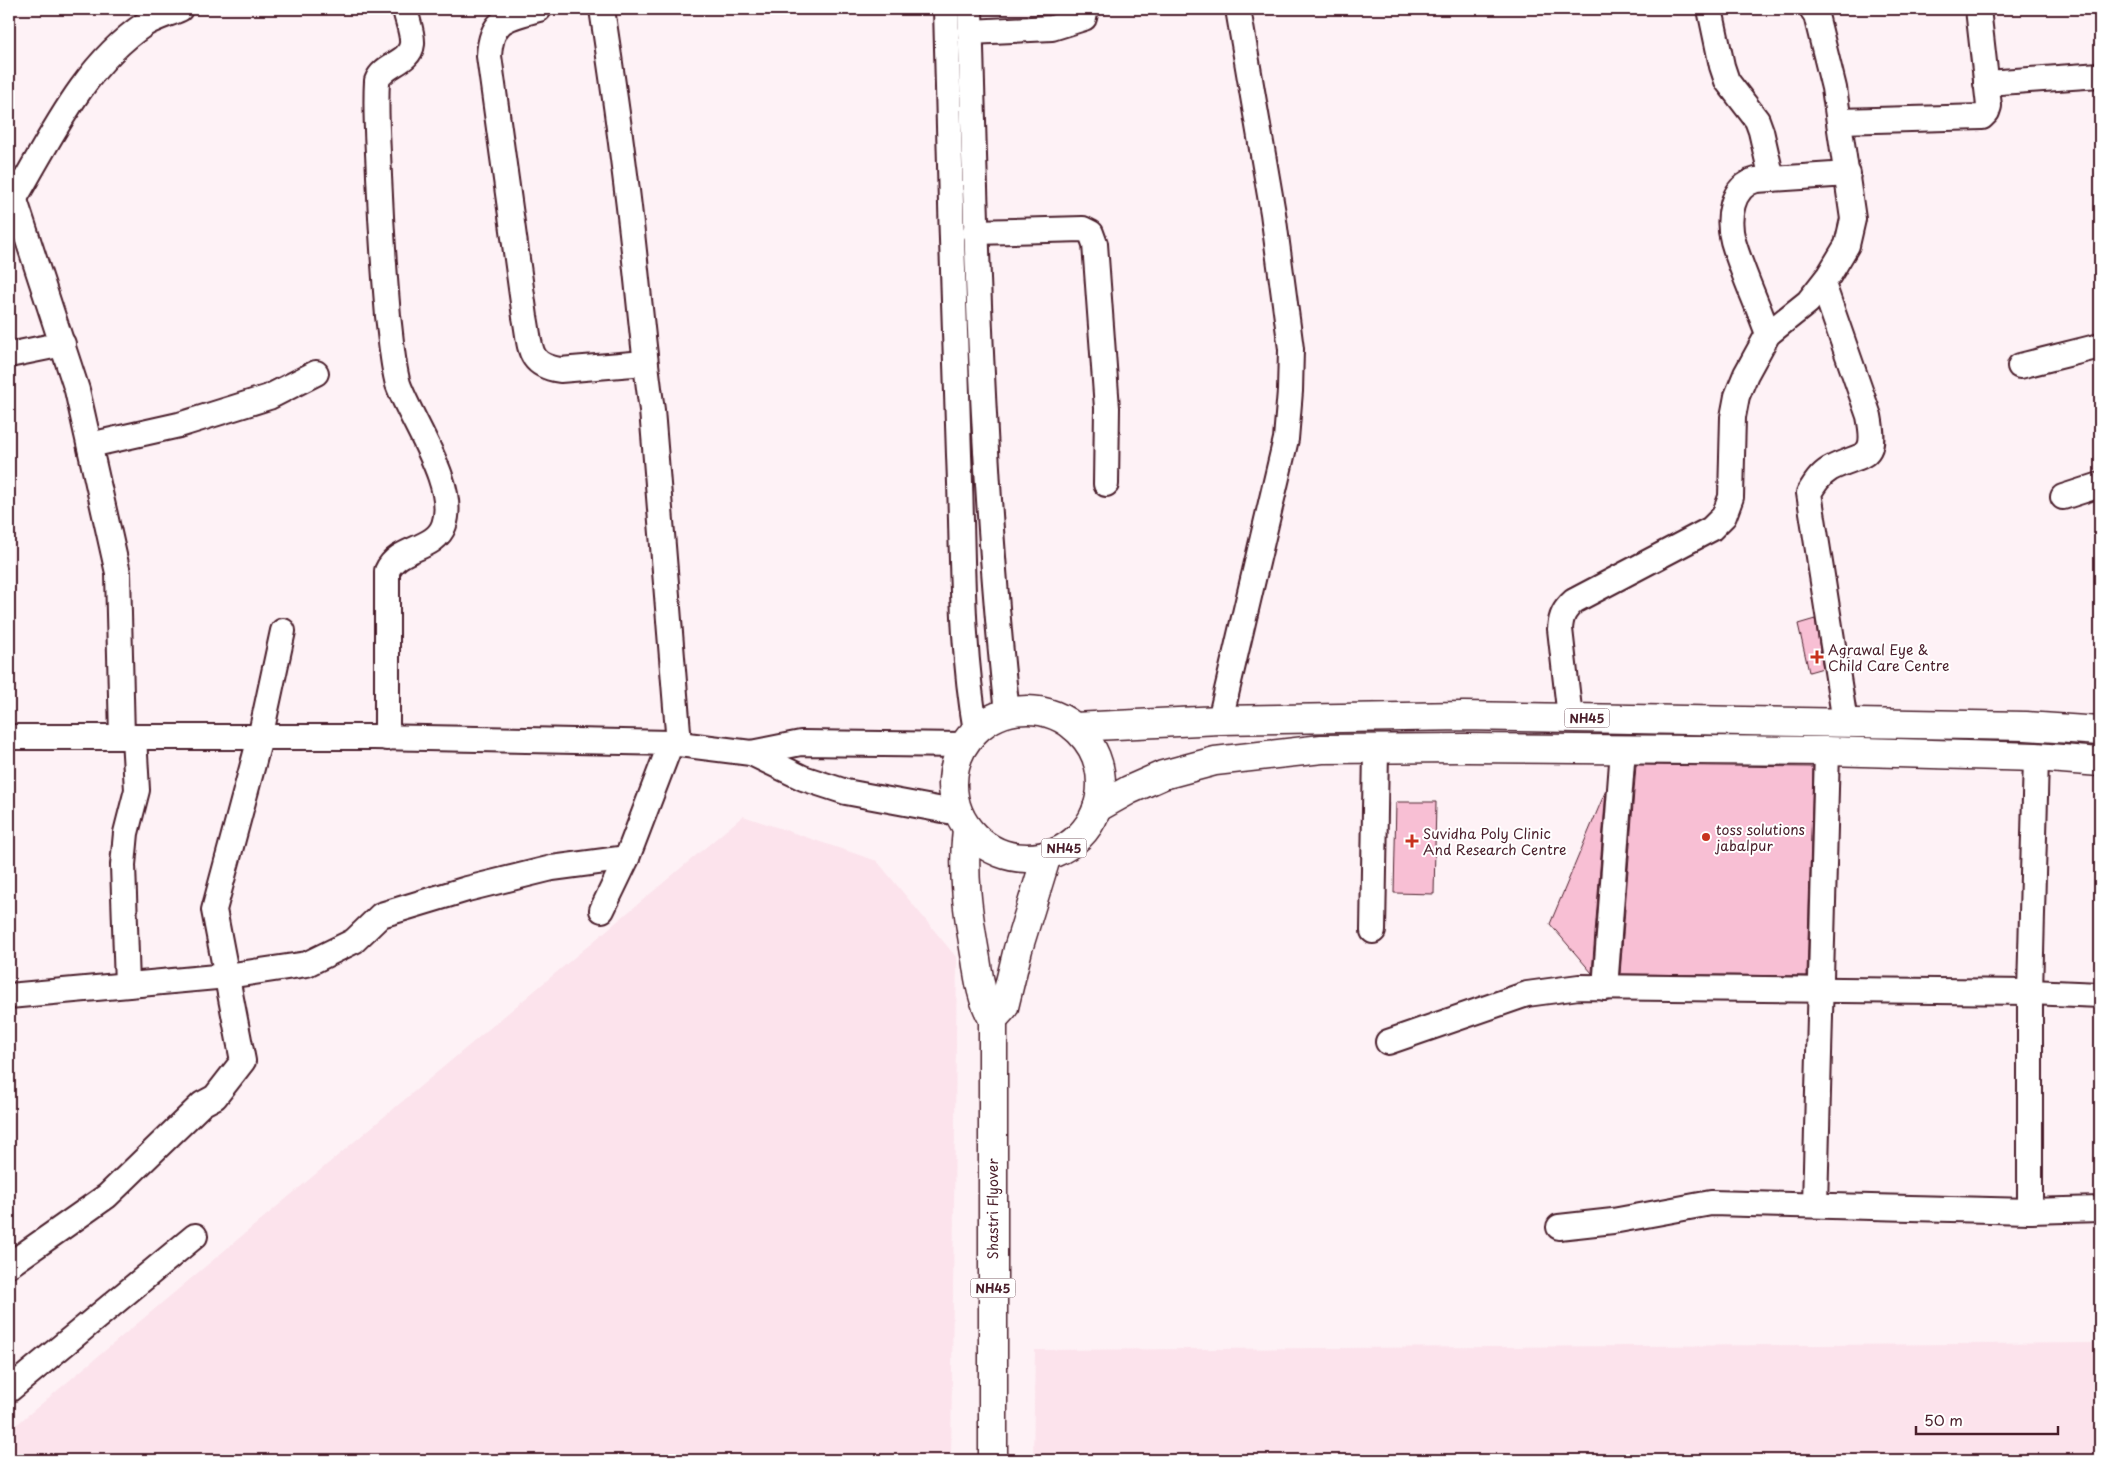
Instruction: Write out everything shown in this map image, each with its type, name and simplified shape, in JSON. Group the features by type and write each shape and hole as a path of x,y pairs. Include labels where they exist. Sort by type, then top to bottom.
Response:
{"highway":[{"name":"NH45","path":"963,821 980,841 995,851 1012,857 1030,858 1047,855 1064,848 1078,838 1090,824 1097,808 1101,791 1100,773 1095,756 1087,740 1074,727 1059,718 1042,712 1024,710 1007,713 990,720 970,738 957,761 953,778 954,796 963,821 969,923 984,1000 992,1018 1004,1006 1020,941 1047,855"},
{"name":"NH45","path":"1074,727 1220,720 1464,716 2026,726 2100,731"},
{"path":"1097,808 1163,774 1215,761 1322,749 1827,750 2036,757 2100,762"},
{"name":"Shastri Flyover","path":"992,1018 993,1460"}],"street":[{"path":"127,985 122,864 126,833 137,790 128,737 118,573 77,390 12,190 82,86 121,43 142,16 180,9"},
{"path":"387,738 387,571 391,561 429,543 439,534 444,525 447,503 432,455 398,384 381,248 377,81 384,70 408,54 412,46 405,9"},
{"path":"538,9 517,15 496,26 491,36 489,56 525,317 533,355 538,363 546,368 560,370 645,363"},
{"path":"602,9 614,84 645,363 652,410 675,743 627,858 602,910"},
{"path":"751,753 801,743 970,738 970,696 965,614 950,219 946,9"},
{"path":"1007,713 995,604 975,232 970,20 1052,28 1084,18 1086,9"},
{"path":"1220,720 1286,439 1290,391 1291,348 1273,213 1238,9"},
{"path":"1710,9 1727,81 1757,120 1772,179"},
{"path":"1570,718 1560,629 1560,618 1564,610 1574,601 1711,529 1724,516 1731,497 1733,417 1737,396 1746,374 1768,334 1808,302 1823,284 1847,245 1853,219 1848,174 1834,88 1816,14 1812,9"},
{"path":"1840,121 1982,117 1987,112 1989,106 1978,9"},
{"path":"1986,83 2100,74"},
{"path":"1768,334 1733,240 1731,222 1733,203 1740,188 1747,182 1848,174"},
{"path":"975,232 1083,229 1091,232 1095,244 1107,408 1106,484"},
{"path":"1823,284 1869,416 1872,433 1870,447 1860,458 1830,470 1817,480 1809,492 1845,722"},
{"path":"9,355 62,344"},
{"path":"2020,366 2100,346"},
{"path":"90,445 179,425 270,397 316,373"},
{"path":"2063,497 2100,485"},
{"path":"9,1265 108,1196 202,1104 215,1097 243,1061 214,910 260,738 283,631"},
{"path":"9,737 387,738 675,743 751,753 803,778 846,792 963,821"},
{"path":"1373,931 1376,750"},
{"path":"1606,988 1623,750"},
{"path":"1815,1205 1827,750"},
{"path":"2030,1211 2030,992 2036,757"},
{"path":"9,996 227,976 307,964 354,941 380,915 467,889 571,864 627,858"},
{"path":"1388,1042 1527,994 1579,987 2030,992 2100,995"},
{"path":"1559,1228 1613,1221 1711,1203 2030,1211 2100,1208"},
{"path":"9,1390 195,1236"}],"shaded area":[{"path":"743,816 877,861 957,958 951,1460 9,1460 9,1431"},
{"path":"2100,1343 2100,1460 1033,1460 1035,1350"}],"building":[{"path":"1815,619 1823,668 1809,672 1798,624"},
{"name":"toss solutions jabalpur","path":"1636,765 1813,767 1807,976 1620,974"},
{"path":"1606,790 1592,973 1550,924"},
{"path":"1396,802 1436,802 1434,894 1394,893"}],"place":[{"name":"Agrawal Eye & Child Care Centre","path":"1817,657"},
{"name":"toss solutions jabalpur","path":"1706,837"},
{"name":"Suvidha Poly Clinic And Research Centre","path":"1412,841"}]}
